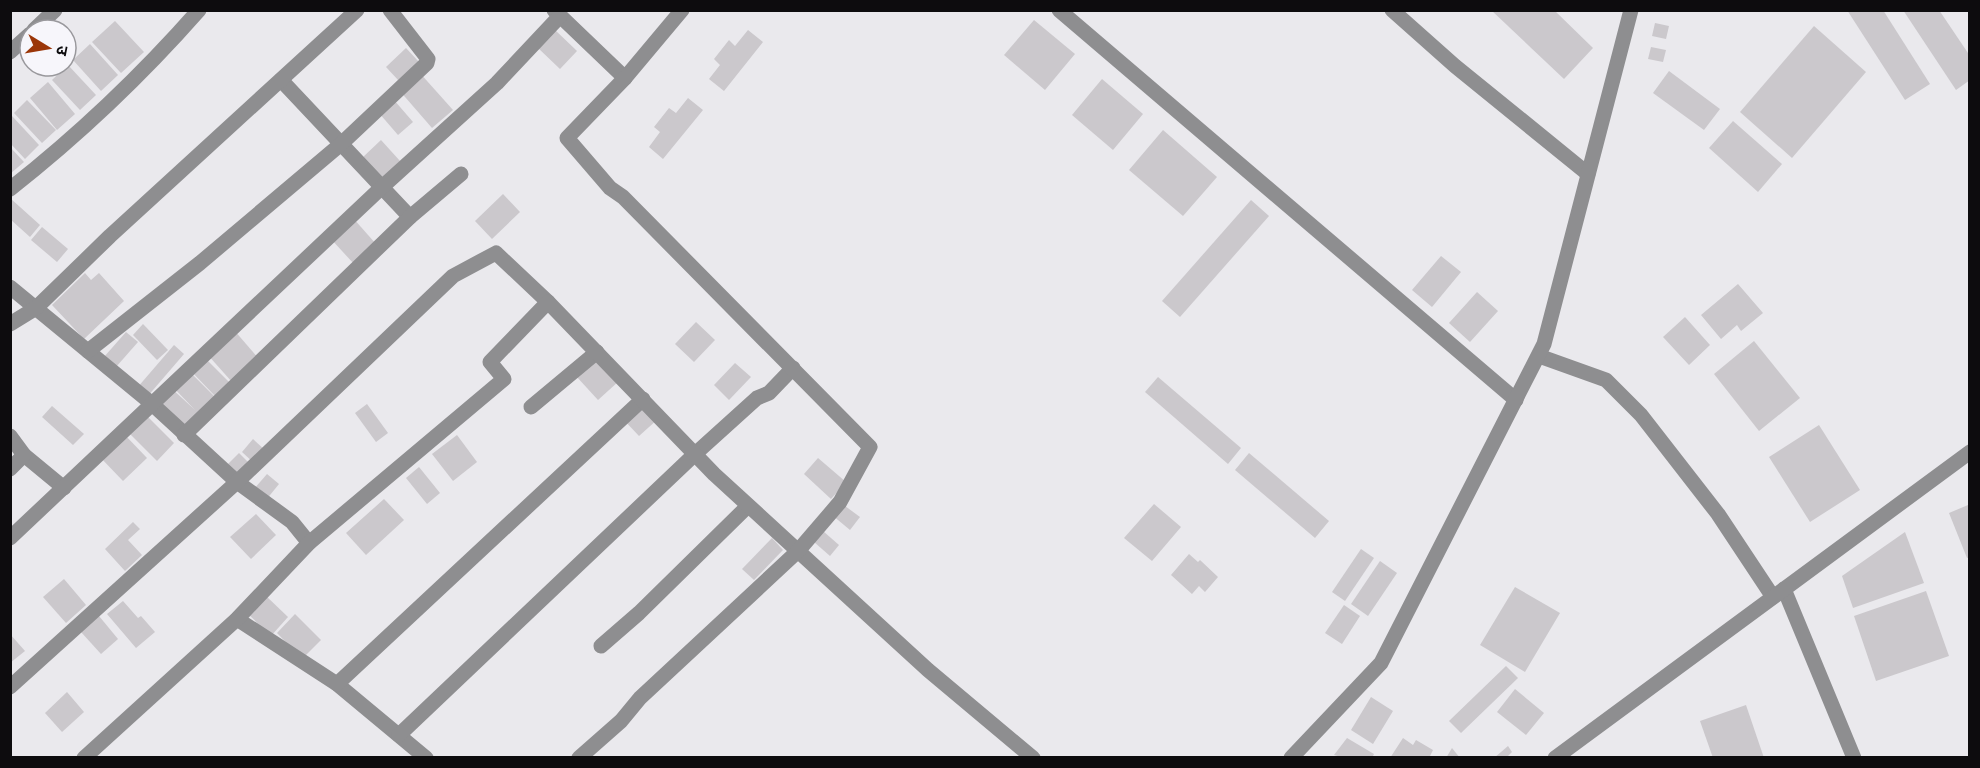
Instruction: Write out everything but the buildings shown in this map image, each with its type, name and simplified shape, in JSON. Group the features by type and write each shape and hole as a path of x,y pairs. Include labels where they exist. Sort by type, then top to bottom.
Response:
{"street":[{"path":"10,189 61,149 144,71 199,10"},
{"path":"10,324 36,308 110,236 357,10"},
{"path":"88,351 200,263 341,144 428,63 428,59 390,10"},
{"path":"579,758 621,721 640,698 798,552 840,502 870,447 623,197 610,188 567,138 625,78 682,10"},
{"path":"1059,10 1516,400"},
{"path":"1392,10 1455,66 1588,174"},
{"path":"1291,758 1381,663 1539,356 1544,345 1631,10"},
{"path":"10,538 381,188 497,83 557,13 625,78"},
{"path":"281,80 410,217"},
{"path":"184,435 410,217 462,174"},
{"path":"10,687 237,482 453,276 496,253 549,302 748,506 928,670 1033,758"},
{"path":"10,287 151,403 237,482 292,522 309,543"},
{"path":"84,758 237,619 309,543 504,380 490,362 549,302"},
{"path":"531,408 597,352"},
{"path":"1539,356 1606,380 1634,408 1718,514 1778,593 1854,758"},
{"path":"399,735 695,454 757,398 769,393 793,368"},
{"path":"337,684 643,399"},
{"path":"10,436 24,455 64,488"},
{"path":"1555,758 1970,452"},
{"path":"10,469 24,455"},
{"path":"600,645 639,613 748,506"},
{"path":"237,619 337,684 426,758"}]}
